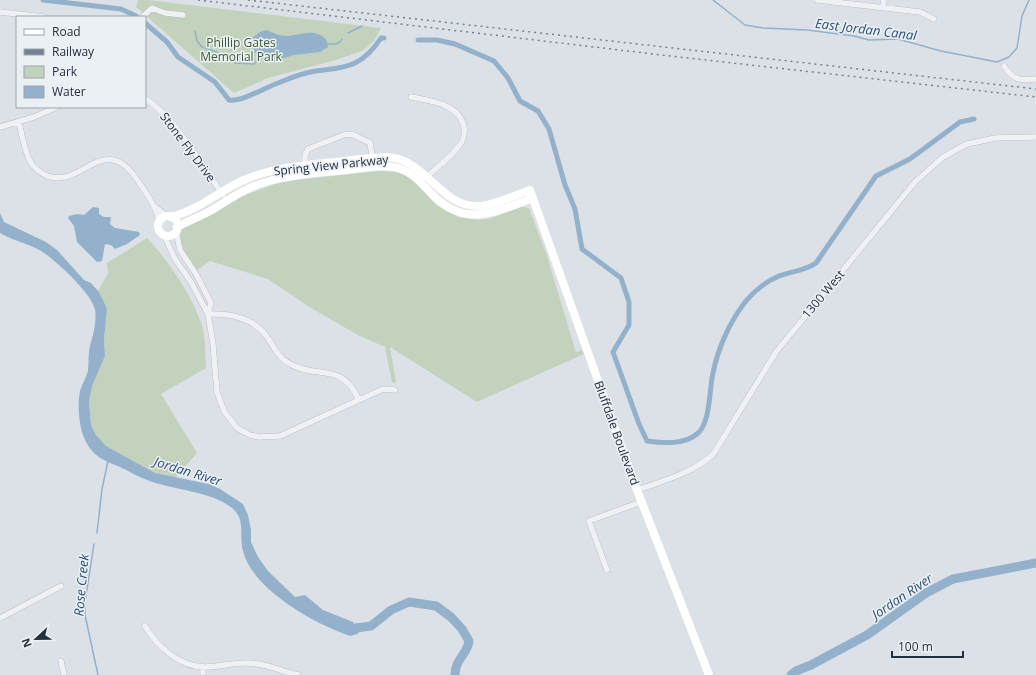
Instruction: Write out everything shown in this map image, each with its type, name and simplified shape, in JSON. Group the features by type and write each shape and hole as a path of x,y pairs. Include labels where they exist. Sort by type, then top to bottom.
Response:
{"street":[{"path":"817,0 920,12 934,19"},
{"path":"883,7 884,0"},
{"path":"143,16 152,8 165,13 183,15"},
{"path":"0,12 35,16"},
{"path":"1004,66 1010,75 1024,80 1036,79"},
{"path":"411,97 451,108 460,118 464,127 463,138 458,148 421,182"},
{"name":"Stone Fly Drive","path":"146,100 157,107 172,122 226,200"},
{"path":"0,127 19,122 54,108"},
{"path":"19,122 30,161 42,174 55,178 64,177 98,161 110,160 118,161 131,170 155,207 159,221 158,229 164,235 174,259 191,282 208,314 213,344 215,378 219,399 230,420 246,433 264,438 280,436 383,389 395,390"},
{"path":"305,174 304,155 309,148 346,134 354,135 370,143 374,167"},
{"name":"1300 West","path":"637,490 690,470 704,462 714,453 780,347 915,182 943,157 967,144 981,140 1036,137"},
{"name":"Spring View Parkway","path":"169,216 196,208 237,183 259,175 304,165 373,158 392,158 405,161 416,166 450,198 471,206 491,204 530,190"},
{"name":"Spring View Parkway","path":"177,229 226,200 256,185 277,179 305,174 374,167 397,168 412,174 436,199 448,208 471,215 494,212 533,198"},
{"name":"Bluffdale Boulevard","path":"530,190 641,502 708,675"},
{"path":"155,207 176,221 180,250 201,282 211,303 208,314"},
{"path":"159,221 169,216"},
{"path":"164,235 169,235 177,229"},
{"path":"208,314 232,315 251,323 264,334 277,353 285,360 299,368 339,376 352,387 359,400"},
{"path":"607,570 589,521 641,502"},
{"path":"0,618 61,586"},
{"path":"145,626 162,648 179,660 203,667 246,663 298,675"},
{"path":"61,661 64,675"},
{"path":"203,667 204,675"}],"green space":[{"name":"Phillip Gates Memorial Park","path":"138,0 381,28 374,41 364,50 336,60 268,78 234,93 136,7"},
{"path":"379,171 396,172 412,178 436,205 458,217 478,220 489,219 522,207 529,208 546,253 576,352 582,350 584,354 477,402 390,347 396,382 392,383 385,347 358,335 311,308 268,279 210,261 197,270 181,245 180,239 183,228 243,196 275,184 296,180"},
{"path":"147,238 171,267 192,301 203,328 205,339 206,368 161,394 197,453 175,478 155,473 106,446 96,435 91,425 89,402 92,386 105,356 104,339 107,309 98,291 108,273 107,263"}],"water":[{"path":"266,30 285,36 308,33 318,34 323,36 327,41 328,47 320,52 294,55 274,61 259,58 253,49 252,38 260,32"},
{"path":"93,207 99,208 99,214 104,217 111,217 110,224 115,228 139,232 140,235 127,244 115,249 111,245 105,244 102,261 97,262 77,242 74,226 68,218 69,216 77,214 84,215"},
{"path":"0,213 4,222 46,242 57,250 84,280 91,283 98,291 107,309 104,339 105,356 92,386 89,402 91,425 96,435 106,446 155,473 209,484 220,489 243,504 248,515 251,530 251,542 258,557 268,571 295,597 305,595 323,610 353,622 359,633 351,636 337,631 287,604 272,592 259,579 249,565 243,551 241,522 236,512 232,508 223,502 202,494 144,479 105,460 93,452 86,442 82,431 79,417 79,403 80,391 88,371 89,349 95,324 95,310 93,303 75,280 42,251 0,233"}],"waterway":[{"path":"43,0 121,9 136,16"},
{"name":"East Jordan Canal","path":"713,0 745,25 763,28 807,30 854,36 869,40 898,39 941,51 997,62 1009,57 1017,48 1022,16 1029,0"},
{"path":"146,24 167,42 178,57 215,82 229,100 247,97 272,85 301,74 341,68 350,65 367,55 381,38 384,38"},
{"path":"348,33 362,26"},
{"path":"195,31 197,41 202,47 227,56 235,63 254,64 259,58"},
{"path":"328,44 338,43 342,39"},
{"path":"418,40 437,40 455,44 494,61 508,78 520,101 538,111 549,129 565,185 575,209 582,249 621,278 629,302 629,325 613,352 639,424 647,441 666,443 680,442 692,438 702,429 709,405 715,364 721,345 740,309 753,294 765,283 774,278 807,268 816,263 876,176 910,159 960,122 974,119"},
{"name":"Rose Creek","path":"97,533 102,489 108,461"},
{"name":"Rose Creek","path":"94,544 85,602 85,615 98,675"},
{"name":"Jordan River","path":"791,675 796,671 811,665 867,635 926,593 953,579 1036,563"},
{"name":"Jordan River","path":"344,628 348,629 371,626 391,610 409,602 436,606 451,617 462,629 469,641 468,646 457,665 455,675"}],"railway":[{"path":"198,0 670,56 1036,97"},
{"path":"248,0 1036,89"}]}
